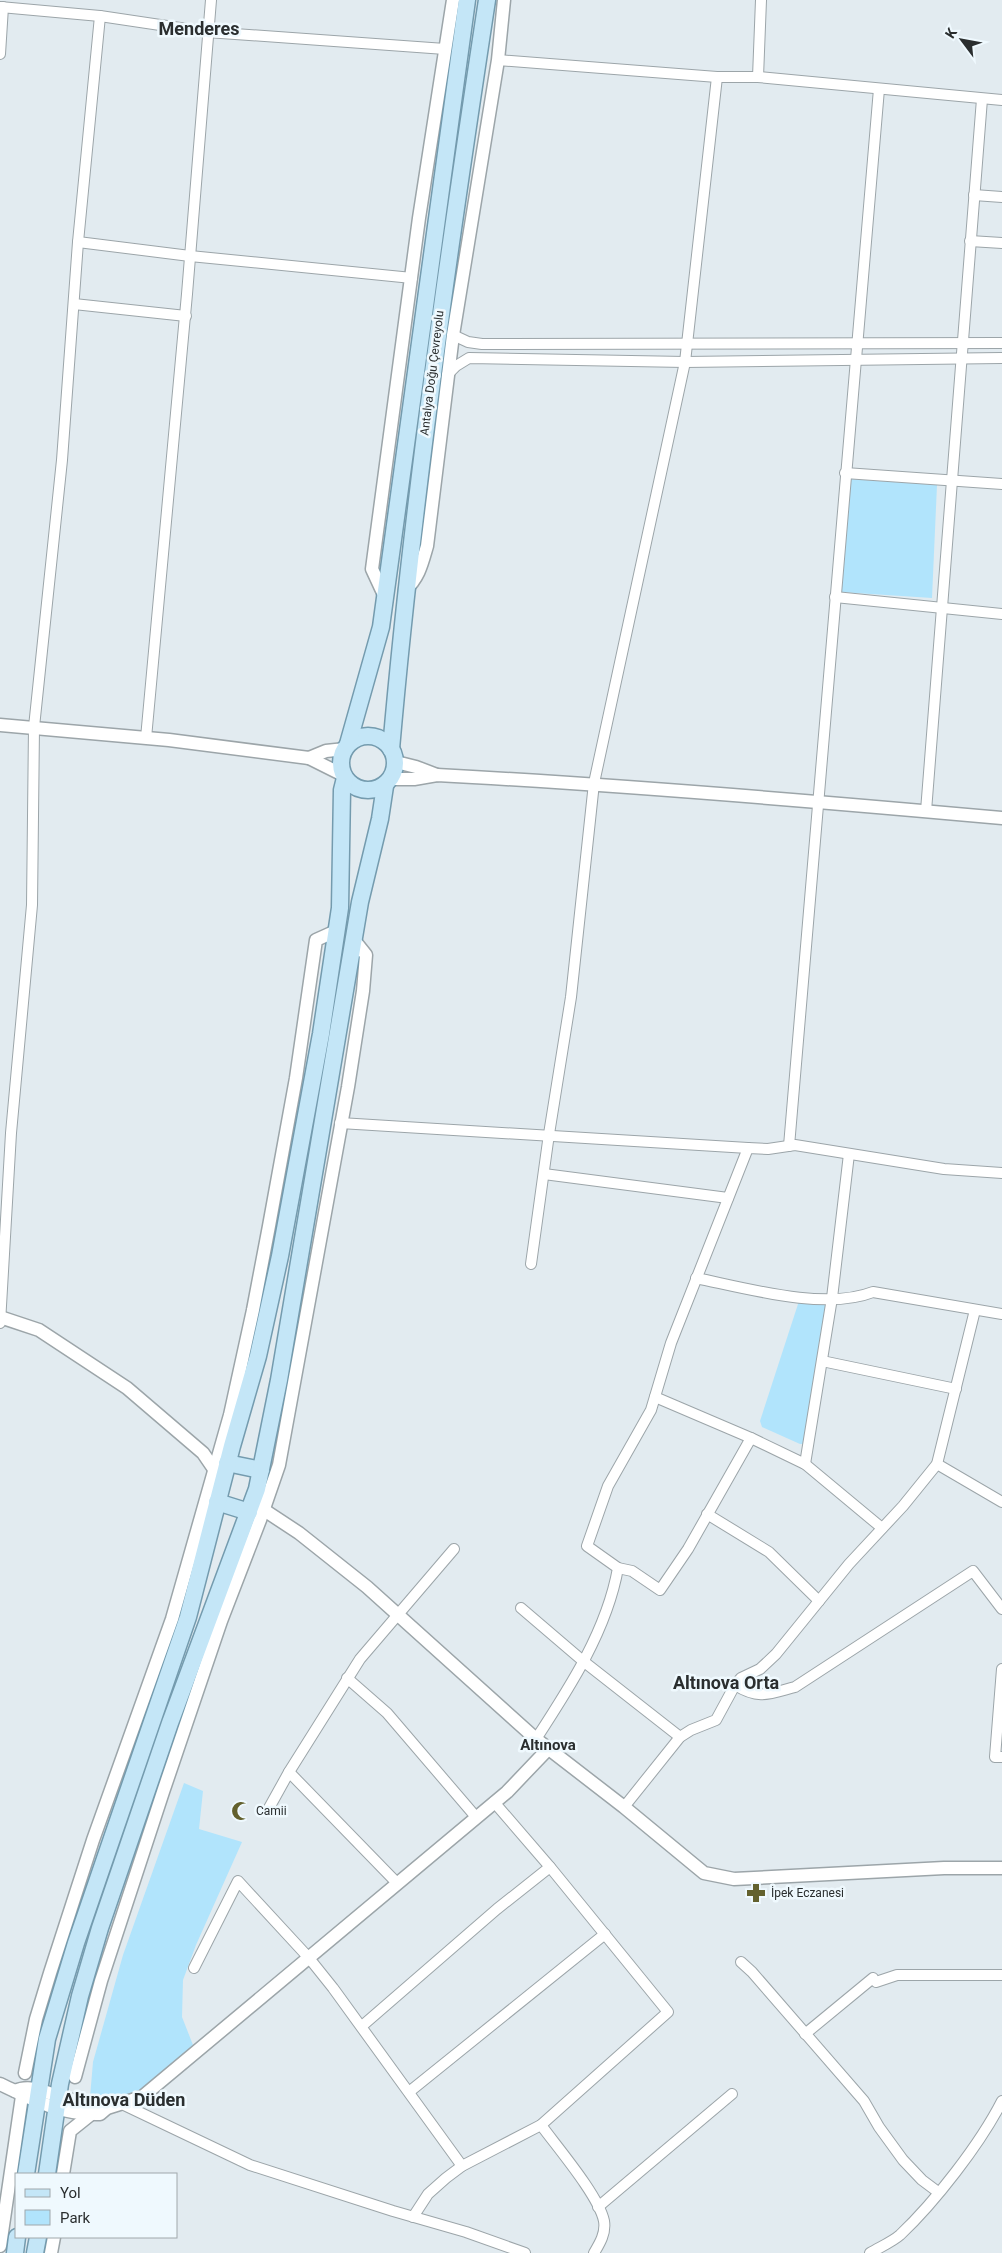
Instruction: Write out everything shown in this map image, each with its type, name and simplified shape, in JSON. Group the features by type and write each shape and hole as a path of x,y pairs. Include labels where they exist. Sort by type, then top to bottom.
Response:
{"main road":[{"name":"Antalya Doğu Çevreyolu","path":"346,747 381,626 467,0"},
{"name":"Antalya Doğu Çevreyolu","path":"393,755 405,590 439,316 487,0"},
{"path":"26,2173 28,2095 76,1943 188,1617 217,1502 221,1470 258,1356 280,1256 321,1034 340,908 342,790 344,777 341,762 346,747 363,737 371,736 386,742 393,755 354,940 279,1380 255,1508 170,1722 100,1928 80,1996 57,2102 47,2173"},
{"path":"344,777 359,789 368,791 388,783"},
{"path":"221,1470 261,1470"},
{"path":"217,1502 255,1508"},
{"path":"15,2253 17,2238"},
{"path":"35,2253 38,2238"}],"street":[{"path":"146,738 186,316 210,0"},
{"path":"385,597 372,568 453,0"},
{"path":"405,590 413,584 420,572 427,546 447,375 498,60 504,0"},
{"path":"758,77 761,0"},
{"path":"0,54 1,7 100,16 207,32 446,49"},
{"path":"25,2073 36,2019 50,1972 93,1840 172,1619 221,1470 127,1388 39,1330 1,1319 11,1133 32,904 34,727 62,460 78,242 100,16"},
{"path":"498,60 717,77 758,77 982,100 1002,100"},
{"path":"532,1264 549,1134 572,997 594,783 685,362 717,77"},
{"path":"789,1146 879,89"},
{"path":"926,812 982,100"},
{"path":"974,195 1002,197"},
{"path":"970,241 1002,243"},
{"path":"78,242 190,256 412,278"},
{"path":"74,304 186,316"},
{"path":"453,335 468,342 482,344 1002,343"},
{"path":"447,375 456,366 469,358 685,362 1002,358"},
{"path":"846,473 1002,484"},
{"path":"835,598 1002,614"},
{"path":"0,725 146,738 309,758 344,777"},
{"path":"309,758 326,751 346,747"},
{"path":"393,755 437,776"},
{"path":"388,783 437,776 594,783 1002,818"},
{"path":"75,2077 101,1981 221,1621 255,1508 278,1465 363,991 366,955 354,940"},
{"path":"340,1124 549,1134 768,1149 789,1146 944,1169 1002,1173"},
{"path":"748,1148 670,1343 651,1410 608,1486 587,1546 618,1568 632,1571 660,1590 667,1583 751,1438"},
{"path":"805,1464 832,1298 849,1154"},
{"path":"544,1174 728,1198"},
{"path":"696,1278 795,1298 858,1298 873,1292 1002,1314"},
{"path":"624,1807 680,1738 691,1730 716,1720 735,1684 741,1678 760,1669 776,1654 849,1564 937,1464 975,1310"},
{"path":"822,1361 956,1389"},
{"path":"655,1397 751,1438 805,1464 882,1528"},
{"path":"937,1464 1002,1502"},
{"path":"255,1508 299,1533 367,1587 536,1739 624,1807 704,1874 734,1879 935,1868 1002,1868"},
{"path":"707,1514 769,1552 819,1601"},
{"path":"269,1808 347,1678 397,1615 454,1549"},
{"path":"536,1739 568,1691 597,1634 614,1588 618,1568"},
{"path":"735,1684 752,1694 771,1694 795,1687 973,1571 1002,1609"},
{"path":"521,1608 583,1661 680,1738"},
{"path":"1002,1669 995,1757 1002,1757"},
{"path":"347,1678 386,1713 476,1817"},
{"path":"0,2084 28,2095 57,2102 90,2114 100,2114 106,2108 142,2097 494,1802 549,1748"},
{"path":"289,1772 397,1884"},
{"path":"413,2217 428,2194 462,2166 541,2125 668,2012 550,1867 494,1802"},
{"path":"362,2026 497,1909 550,1867"},
{"path":"194,1968 238,1881 309,1958 362,2026 462,2166"},
{"path":"409,2092 604,1934"},
{"path":"741,1962 752,1972 864,2100 879,2127 902,2160 922,2180 938,2192"},
{"path":"50,1972 59,1999"},
{"path":"805,2034 875,1980 897,1975 1002,1975"},
{"path":"80,1996 101,1981"},
{"path":"598,2206 732,2094"},
{"path":"0,2246 28,2095"},
{"path":"57,2102 69,2100 100,2104 106,2108"},
{"path":"870,2253 899,2236 938,2192 993,2120 1002,2101"},
{"path":"122,2104 250,2165 466,2232 525,2253"},
{"path":"62,2173 70,2130 90,2114"},
{"path":"541,2125 598,2206 604,2222 603,2239 594,2253"},
{"path":"51,2253 54,2238"}],"green space":[{"path":"850,479 937,485 932,598 840,592"},
{"path":"799,1301 826,1304 803,1444 762,1427 760,1421"},
{"path":"184,1783 203,1791 199,1829 242,1842 196,1945 183,1980 182,2017 193,2045 143,2094 99,2101 90,2097 93,2062 123,1955"}],"place":[{"name":"Camii","path":"241,1811"},
{"name":"İpek Eczanesi","path":"756,1893"}],"district":[{"name":"Menderes","path":"199,29"},
{"name":"Altınova Orta","path":"726,1683"},
{"name":"Altınova","path":"548,1745"},
{"name":"Altınova Düden","path":"124,2100"}]}
